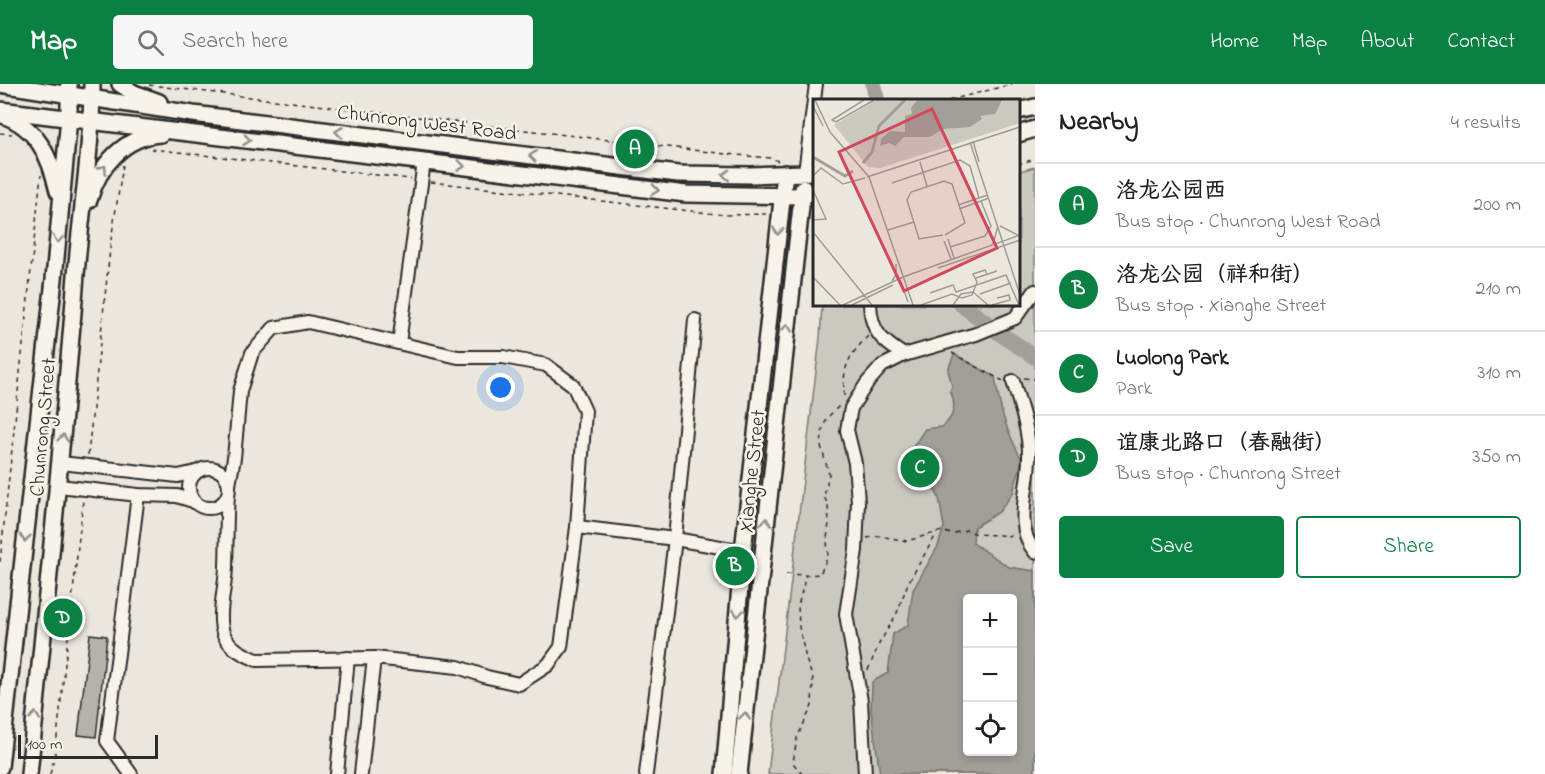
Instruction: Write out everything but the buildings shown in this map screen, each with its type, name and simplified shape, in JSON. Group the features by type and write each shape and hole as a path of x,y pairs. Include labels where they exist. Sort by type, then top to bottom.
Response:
{"main road":[{"name":"Chunrong West Road","path":"0,84 92,91 193,114 678,174 782,167 810,172"},
{"path":"120,84 134,93 193,114"},
{"name":"Chunrong Street","path":"0,767 61,205 69,118 69,90"},
{"name":"Chunrong Street","path":"29,774 61,463 92,91"},
{"path":"1020,111 1035,107"},
{"path":"0,112 24,127 44,149 52,167 61,205"},
{"name":"Chunrong West Road","path":"0,112 69,118 686,194 782,196 808,194"},
{"path":"1020,133 1035,129"},
{"path":"76,265 92,191 106,165 126,146 145,137 189,133"},
{"name":"Xianghe Street","path":"724,774 743,551 782,196 782,167"},
{"name":"Xianghe Street","path":"739,774 810,172"},
{"path":"32,752 42,774"}],"street":[{"path":"815,99 816,84"},
{"path":"810,172 813,128"},
{"path":"399,343 424,162"},
{"path":"865,774 863,723 846,614 856,540 858,502 855,463 847,430 851,408 882,366 904,355 976,334 1014,318 1035,291"},
{"path":"870,306 874,329 881,338 904,355"},
{"path":"646,774 675,539 695,320"},
{"path":"308,322 458,357 502,357 546,365 573,385 585,411 578,527 561,647 548,665 519,684 487,677 458,667 374,658 257,660 232,647 221,626 226,567 225,524 234,458 240,391 252,353 274,328 308,322"},
{"path":"1013,381 1025,425 1029,458 1023,529 1029,545 1035,552"},
{"path":"61,463 178,476 206,468 216,469 227,466 234,458"},
{"path":"58,486 138,495 177,496 193,501 201,508 212,509 222,505 229,490 225,475 216,469"},
{"path":"193,501 189,486 196,472"},
{"path":"131,774 107,741 138,495"},
{"path":"212,509 221,516 225,524"},
{"path":"578,527 675,539 743,551"},
{"path":"337,774 348,658"},
{"path":"361,774 374,658"}],"path":[{"path":"143,84 770,158 782,167"},
{"path":"954,99 1013,84"},
{"path":"178,152 715,214 780,214"},
{"path":"1020,163 1035,159"},
{"path":"0,562 39,192"},
{"path":"786,574 820,574 828,556 828,506 824,496 829,474 821,446 823,426 844,400 843,374 850,357 874,329"},
{"path":"934,345 1009,383 1021,378 1035,380"},
{"path":"856,540 880,536 908,542 937,532 951,534 966,530 977,534 1026,537"},
{"path":"858,684 866,674 879,644 897,613 908,583 937,532"},
{"path":"802,774 793,762 797,738 812,706 813,679 799,627 798,606 806,575"}],"shaded area":[{"path":"1035,167 1035,774 768,774 822,306 1020,306 1020,171"},
{"path":"954,354 995,377 1004,420 1022,460 1013,493 999,512 974,527 973,543 1009,567 1035,571 1035,774 880,774 871,710 872,682 888,673 893,634 908,625 913,590 938,546 944,527 939,498 913,447 925,429 942,427 952,415 954,406 950,391 952,386 948,370"}],"waterway":[{"path":"873,84 877,99"},
{"path":"964,306 1035,357"}],"place":[{"name":"洛龙公园西","path":"635,149"},
{"name":"Luolong Park","path":"920,468"},
{"name":"洛龙公园（祥和街）","path":"735,566"},
{"name":"谊康北路口（春融街）","path":"63,618"}]}
